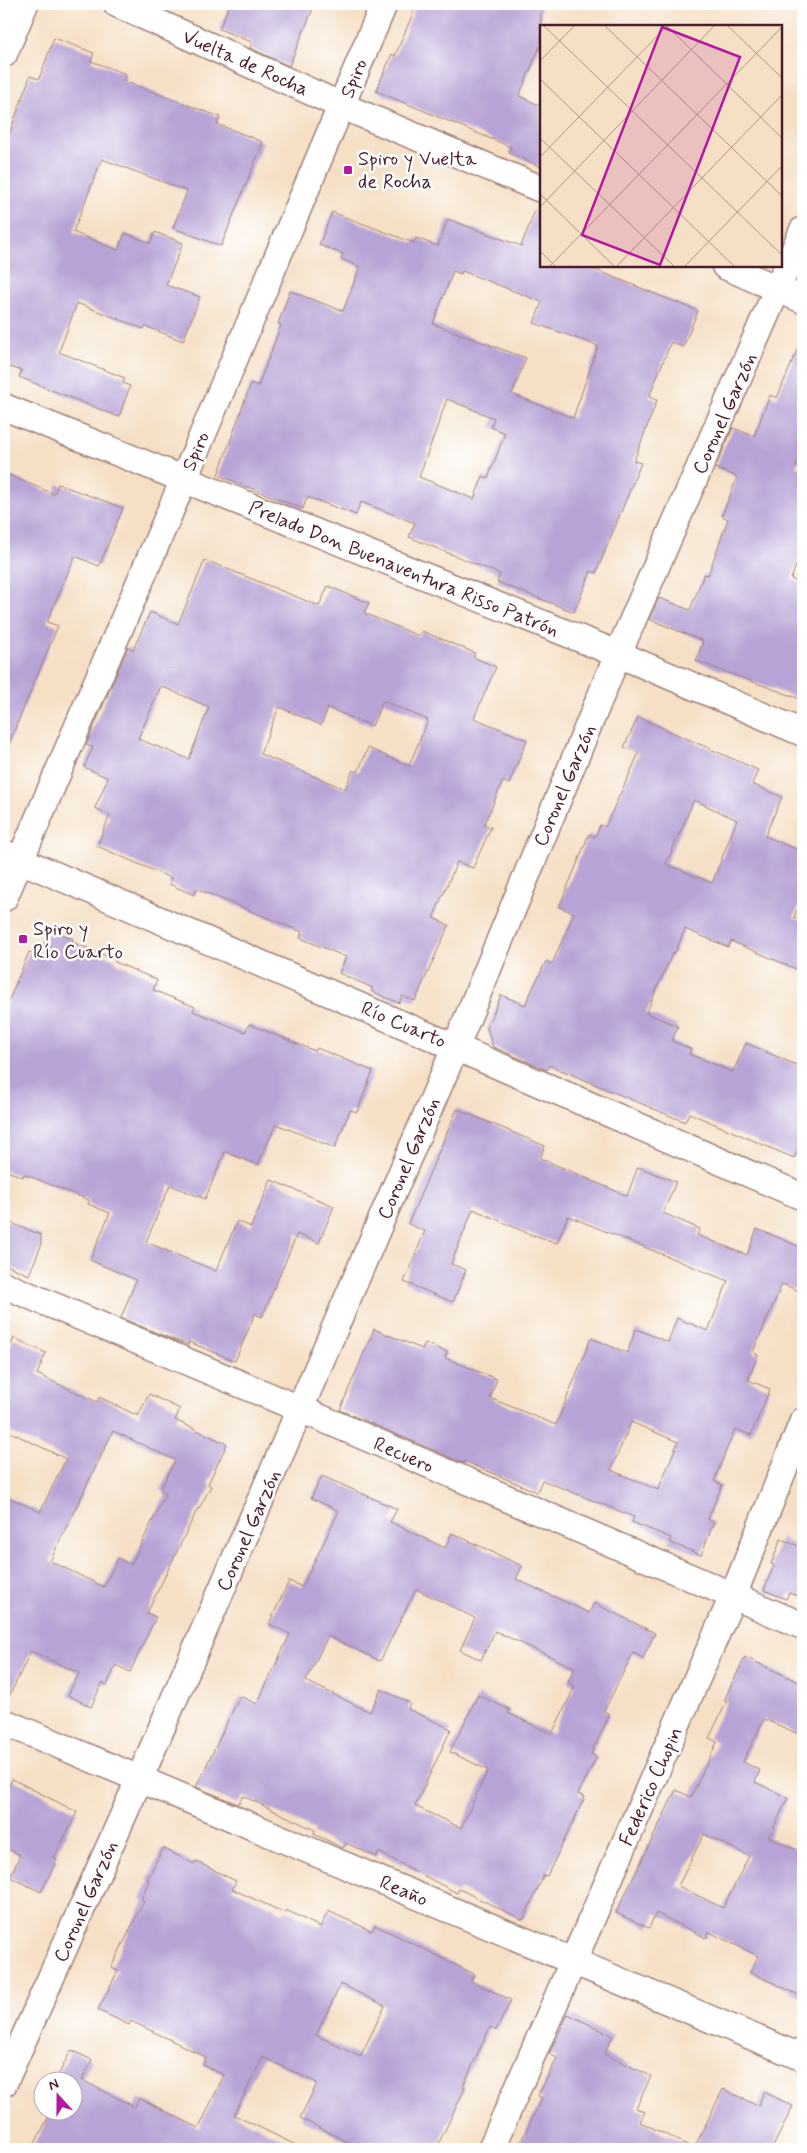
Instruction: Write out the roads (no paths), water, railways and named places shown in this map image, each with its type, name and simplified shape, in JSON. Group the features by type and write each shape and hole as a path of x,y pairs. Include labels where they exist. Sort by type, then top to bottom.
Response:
{"street":[{"path":"4,54 25,4"},
{"name":"Vuelta de Rocha","path":"117,4 342,106 540,189"},
{"name":"Spiro","path":"4,898 12,856 184,479 384,4"},
{"name":"Coronel Garzón","path":"4,2083 139,1780 300,1409 456,1046 618,654 803,230"},
{"path":"730,268 803,300"},
{"name":"Prelado Don Buenaventura Risso Patrón","path":"4,407 618,654 803,733"},
{"name":"Río Cuarto","path":"12,856 803,1197"},
{"name":"Recuero","path":"4,1285 300,1409 803,1626"},
{"name":"Federico Chopin","path":"491,2149 733,1596 803,1421"},
{"name":"Reaño","path":"4,1722 803,2058"}],"place":[{"name":"Spiro y Vuelta de Rocha","path":"348,170"},
{"name":"Spiro y Río Cuarto","path":"23,939"}]}
